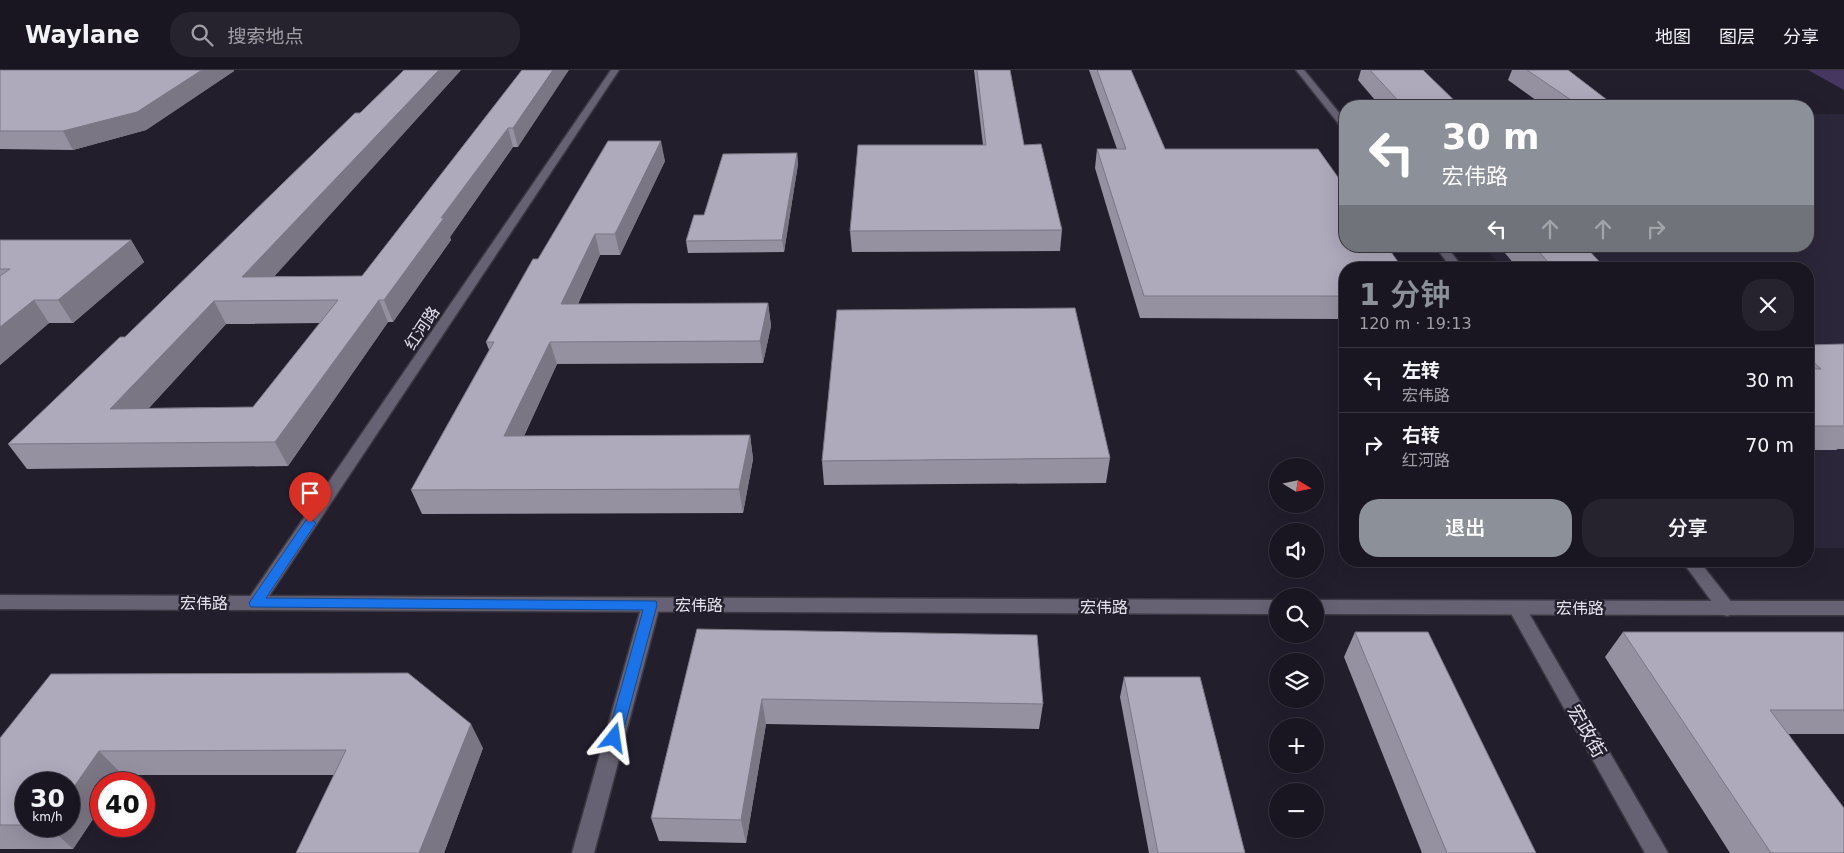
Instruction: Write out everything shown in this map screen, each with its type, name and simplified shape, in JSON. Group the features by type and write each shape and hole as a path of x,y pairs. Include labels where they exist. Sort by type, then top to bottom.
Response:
{"street":[{"name":"红河路","path":"255,603 615,70"},
{"path":"1300,70 1339,119"},
{"path":"1445,252 1453,262"},
{"path":"1695,567 1727,609"},
{"name":"宏伟路","path":"0,602 1269,607"},
{"path":"583,853 651,605"},
{"name":"宏伟路","path":"1324,608 1844,608"},
{"name":"宏政街","path":"1517,608 1657,853"}],"shaded area":[{"path":"1808,70 1844,70 1844,90"},
{"path":"1814,114 1844,114 1844,548 1814,548 1814,262 1497,262 1489,252 1814,252"}],"building":[{"path":"0,70 202,70 137,112 63,131 0,131"},
{"path":"404,70 439,70 242,277 362,276 522,70 553,70 513,128 508,128 441,218 444,218 384,300 379,300 275,442 8,444 120,337 125,337 355,113 360,113","holes":["338,300 253,407 110,409 214,301"]},
{"path":"977,70 1010,70 1024,145 1041,144 1062,230 850,231 858,145 986,145"},
{"path":"1097,70 1131,70 1165,149 1318,149 1339,179 1339,252 1391,252 1398,262 1339,262 1339,296 1144,296 1097,149 1126,149"},
{"path":"1370,70 1423,70 1454,100 1398,100"},
{"path":"1527,70 1568,70 1607,100 1571,100"},
{"path":"608,141 661,141 615,234 595,234 561,304 768,303 760,341 550,342 504,436 750,435 739,489 411,490 494,342 486,342 533,259 538,259"},
{"path":"797,153 782,240 686,241 694,215 704,215 723,154"},
{"path":"0,240 131,240 58,300 34,300 0,327 0,276 10,269 0,269"},
{"path":"1539,252 1590,252 1600,262 1548,262"},
{"path":"1075,308 1110,458 822,461 837,310"},
{"path":"1844,344 1844,426 1814,426 1814,369 1821,369 1814,363 1814,345"},
{"path":"697,629 1037,635 1043,704 762,699 741,820 651,818"},
{"path":"1355,632 1428,632 1536,853 1447,853"},
{"path":"1623,632 1844,632 1844,710 1770,710 1844,808 1844,853 1771,853"},
{"path":"408,673 471,724 419,853 296,853 346,750 99,751 80,778 80,772 15,772 15,825 0,825 0,738 51,674"},
{"path":"1124,677 1200,677 1245,853 1158,853"}],"route":[{"path":"310,523 255,603 651,605 614,738"}]}
